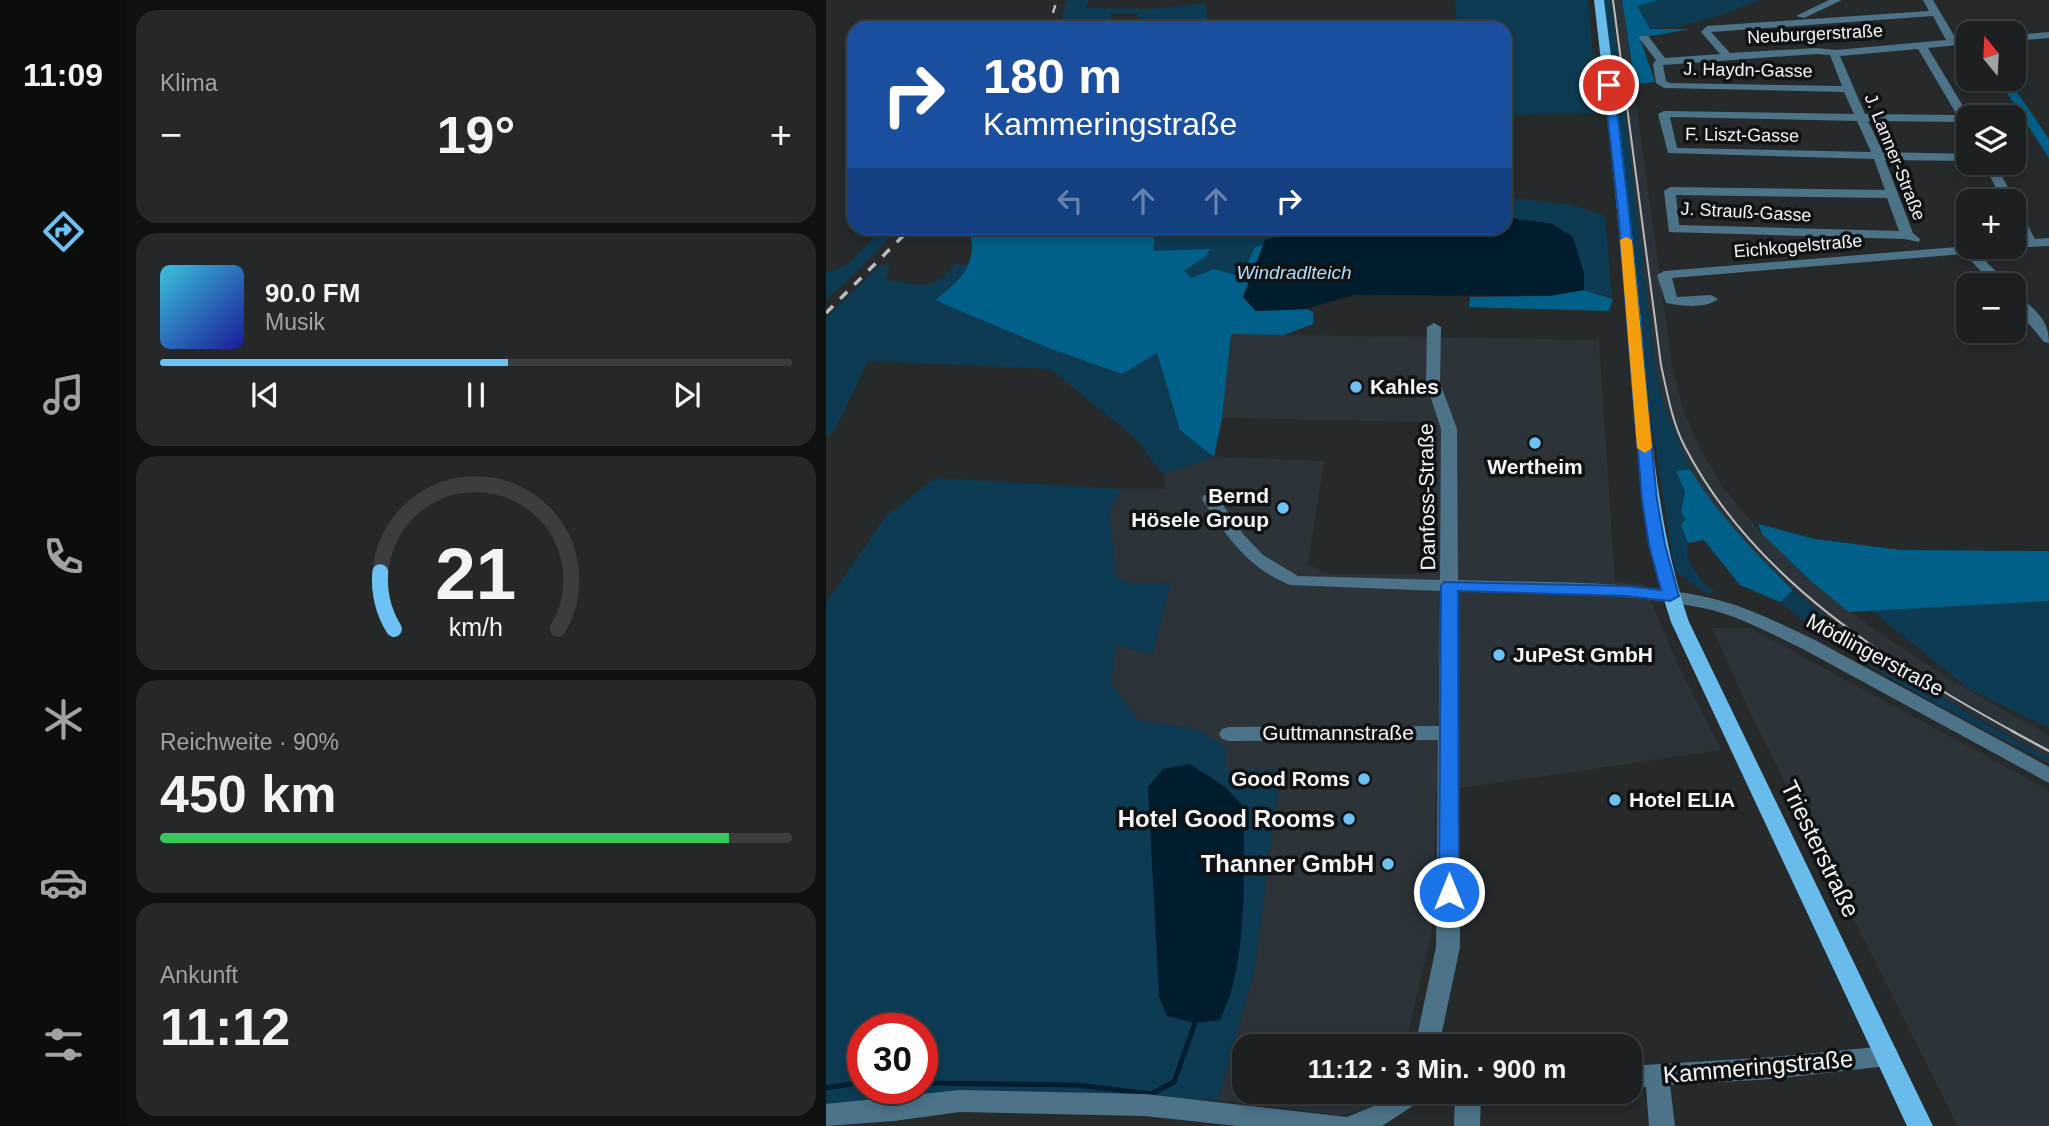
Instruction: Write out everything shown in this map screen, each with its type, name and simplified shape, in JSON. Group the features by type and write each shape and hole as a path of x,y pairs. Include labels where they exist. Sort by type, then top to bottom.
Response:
{"main road":[{"name":"Triesterstraße","path":"1599,0 1624,211 1650,500 1657,545 1670,596 1920,1126"}],"street":[{"path":"1796,21 1837,0"},
{"path":"1928,0 1953,43"},
{"path":"1728,57 1706,32 1710,28 1936,13"},
{"path":"2026,37 2049,35"},
{"name":"J. Haydn-Gasse","path":"1644,38 1662,61 1658,64 1661,83 1668,86 1848,89"},
{"name":"Neuburgerstraße","path":"1662,61 1816,51 1836,53 1956,43"},
{"path":"1862,118 1959,119 1963,116 1921,45"},
{"name":"J. Lanner-Straße","path":"1836,53 1834,57 1878,155 1907,235 1947,251"},
{"name":"F. Liszt-Gasse","path":"1862,118 1664,114 1672,151 1878,155"},
{"path":"1878,155 1956,158"},
{"name":"J. Strauß-Gasse","path":"1892,194 1670,191 1673,229 1907,235"},
{"path":"2026,234 2031,243"},
{"path":"2026,244 2049,242"},
{"name":"Eichkogelstraße","path":"1711,299 1684,302 1671,300 1664,275 1956,251"},
{"path":"1976,259 1990,273"},
{"path":"2026,308 2044,324 2049,340"},
{"name":"Danfoss-Straße","path":"1434,327 1432,378 1435,393 1446,411 1449,429 1450,586"},
{"path":"1210,499 1242,547 1274,574 1296,581 1626,591 1670,596"},
{"path":"1430,1034 1448,947 1447,733 1450,586"},
{"name":"Mödlingerstraße","path":"1670,596 1732,610 1808,644 2049,776"},
{"name":"Guttmannstraße","path":"1229,734 1447,733"},
{"name":"Kammeringstraße","path":"1642,1076 1773,1068 1887,1056"},
{"path":"1657,1075 1662,1126"},
{"path":"827,1116 898,1118 960,1101 1145,1105 1340,1126"},
{"path":"1354,1126 1383,1114 1397,1104"},
{"path":"1467,1126 1468,1104"}],"shaded area":[{"path":"1067,0 1089,0 1086,8 1151,9 1206,3 1207,21 1139,21 1138,13 1111,13 1110,21 1061,21"},
{"path":"1455,0 1588,0 1598,113 1512,115 1512,21 1456,21"},
{"path":"1603,0 1610,0 1617,46 1655,365 1664,405 1690,469 1676,472 1685,492 1681,513 1687,519 1681,525 1688,543 1687,558 1704,584 1716,592 1707,594 1675,571 1650,410"},
{"path":"1610,0 1622,0 1672,365 1681,403 1698,445 1722,486 1762,534 1812,582 1876,631 1949,679 2049,736 2049,758 1932,691 1824,617 1741,540 1690,469 1664,405 1655,365"},
{"path":"1622,0 1658,0 1637,6 1650,29 1690,29 1640,38 1655,82 1635,84"},
{"path":"1658,0 1760,0 1692,24 1650,29 1637,5"},
{"path":"2006,91 2016,91 2026,105 2015,105"},
{"path":"2026,105 2049,139 2049,158 2026,122"},
{"path":"1512,198 1572,205 1605,216 1612,297 1584,290 1584,273 1573,237 1552,224 1512,218"},
{"path":"876,235 891,235 852,277 826,299 826,272 834,271 850,262"},
{"path":"970,235 1155,235 1153,251 1210,249 1205,257 1184,271 1192,278 1214,269 1242,277 1254,248 1264,244 1243,297 1256,311 1306,309 1313,312 1313,324 1284,335 1231,334 1222,418 1214,457 1180,430 1157,353 1122,374 1046,347 935,300 961,277 969,262 972,244"},
{"path":"1155,235 1309,235 1265,240 1264,244 1254,249 1242,277 1214,269 1192,279 1184,272 1205,257 1153,251"},
{"path":"955,264 968,265 959,281 936,300 1046,347 1122,374 1157,353 1180,430 1214,457 1163,474 1134,437 1050,369 868,361 834,432 826,436 826,318 880,265 890,265 885,280 924,285 939,280"},
{"path":"1584,290 1613,299 1609,311 1469,307 1470,297 1549,296"},
{"path":"1231,334 1599,340 1615,582 1644,584 1677,663 1721,750 1436,792 1432,931 1408,1034 1237,1034 1254,972 1281,769 1225,769 1198,730 1138,720 1111,683 1116,644 1152,655 1170,584 1131,584 1116,577 1109,510 1122,489 1165,489 1163,474 1214,457 1324,461 1308,564 1327,574 1415,574 1431,570 1432,422 1222,418"},
{"path":"1690,469 1737,533 1793,590 1780,602 1740,585 1704,540 1688,543 1681,525 1686,519 1681,513 1685,492 1676,471"},
{"path":"936,478 1122,489 1109,510 1116,577 1131,584 1171,583 1152,655 1116,644 1111,683 1138,720 1198,730 1226,747 1225,769 1281,769 1254,972 1237,1034 1232,1034 1232,1050 1218,1100 938,1094 938,1013 847,1013 847,1104 853,1104 826,1107 826,603 886,516"},
{"path":"1758,524 1815,539 1901,550 2049,551 2049,601 1849,612 1812,582 1762,534"},
{"path":"1793,590 1884,660 1949,702 2049,758 2049,763 1910,689 1843,648 1780,602"},
{"path":"2049,601 2049,728 1969,689 1871,610"},
{"path":"1712,628 1750,628 2049,790 2049,1126 1958,1126 1751,715"},
{"path":"1232,1050 1232,1102 1218,1100"},
{"path":"1251,1104 1378,1104 1376,1107 1340,1115"}],"water":[{"name":"Windradlteich","path":"1512,218 1552,224 1573,237 1584,273 1584,290 1549,296 1353,295 1306,309 1256,311 1243,297 1265,240 1282,235 1512,235"},
{"path":"1190,764 1225,787 1244,807 1244,887 1236,972 1220,1020 1195,1023 1167,1016 1159,996 1148,787 1163,769"}],"waterway":[{"path":"938,1083 1077,1085 1151,1094 1174,1082 1195,1023"},
{"path":"826,1088 847,1085"}],"tram line":[{"path":"1613,0 1661,365 1673,417 1685,447 1714,495 1748,538 1829,614 1920,677 2016,733"},
{"path":"2012,731 2049,751"}],"railway":[{"path":"1050,21 1057,0"},
{"path":"826,313 904,235"}],"slow traffic":[{"path":"1626,240 1645,448"}],"place":[{"name":"Kahles","path":"1356,387"},
{"name":"Wertheim","path":"1535,443"},
{"name":"Bernd Hösele Group","path":"1283,508"},
{"name":"JuPeSt GmbH","path":"1499,655"},
{"name":"Good Roms","path":"1364,779"},
{"name":"Hotel ELIA","path":"1615,800"},
{"name":"Hotel Good Rooms","path":"1349,819"},
{"name":"Thanner GmbH","path":"1388,864"}],"route":[{"path":"1449,892 1447,733 1450,586 1626,591 1670,596 1657,545 1650,500 1624,211 1609,85"}]}
